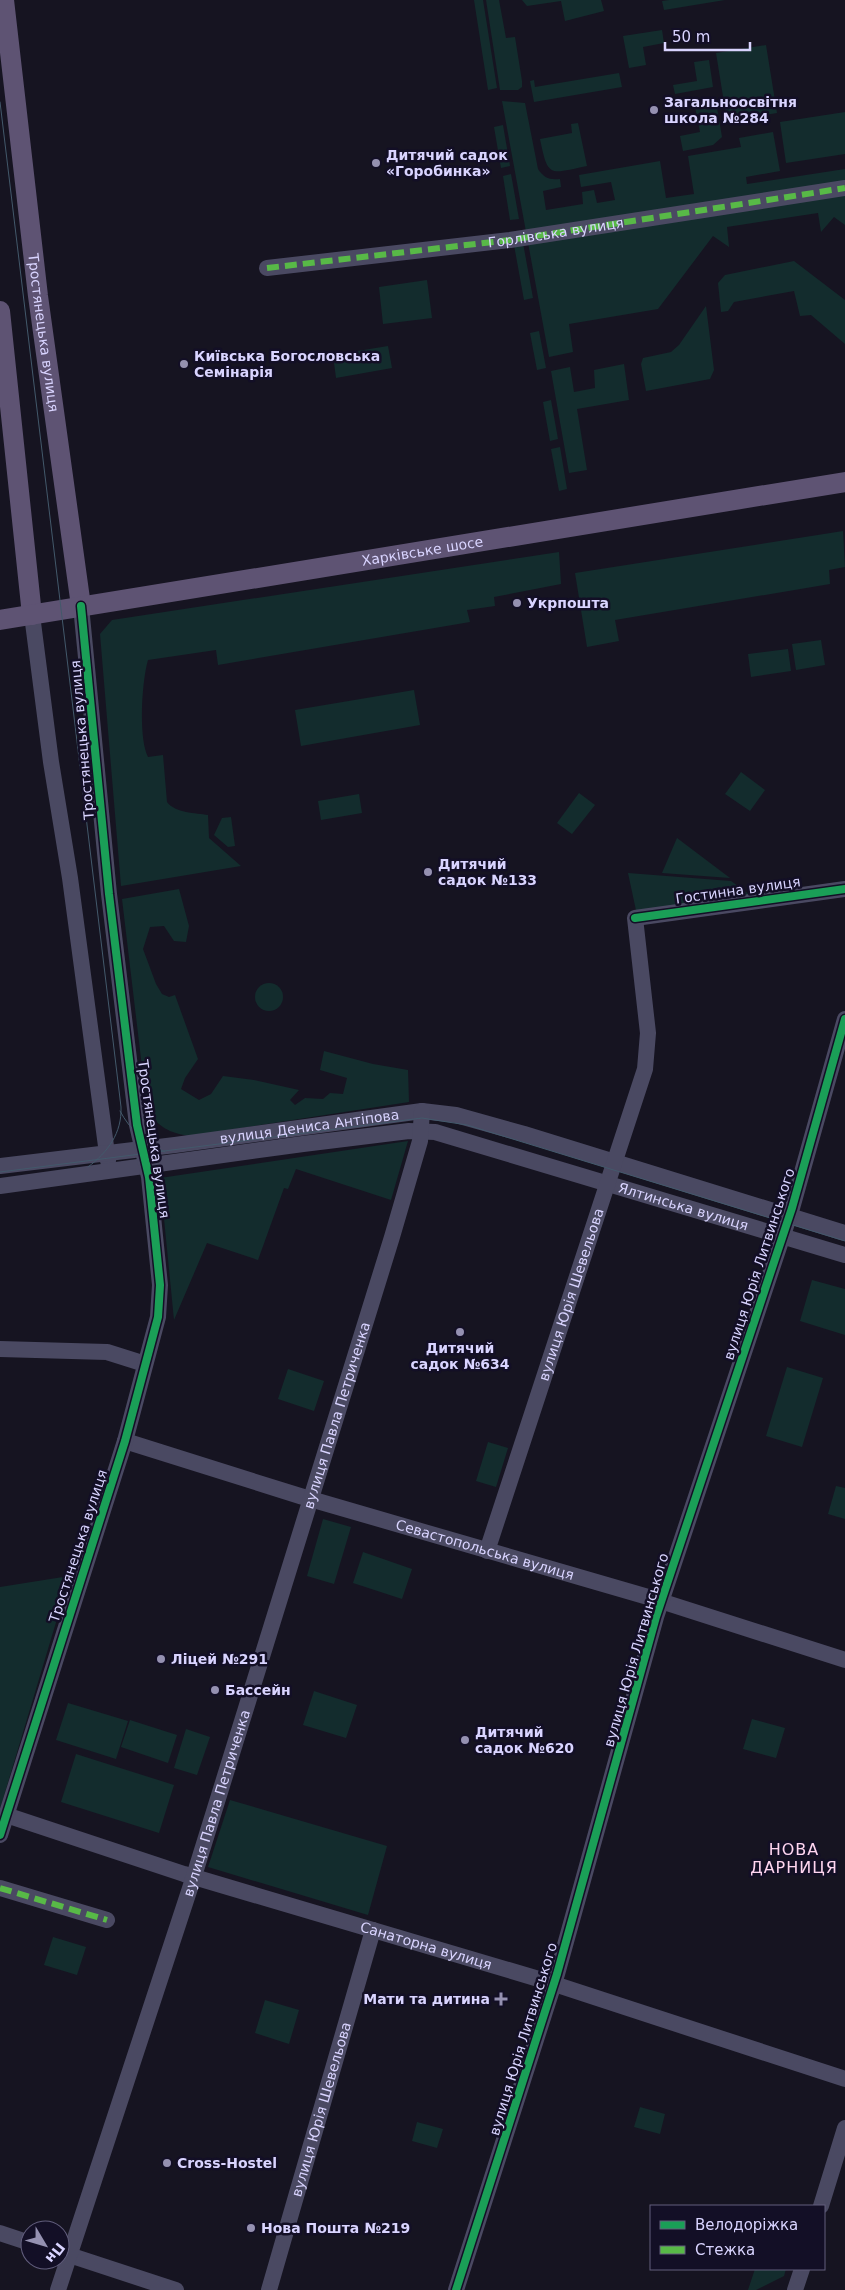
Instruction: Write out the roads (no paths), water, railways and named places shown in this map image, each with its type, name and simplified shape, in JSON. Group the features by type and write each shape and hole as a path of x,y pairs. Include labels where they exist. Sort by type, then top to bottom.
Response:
{"main road":[{"name":"Тростянецька вулиця","path":"4,0 38,296 81,606"},
{"name":"Тростянецька вулиця","path":"0,311 16,479 32,615"},
{"name":"Харківське шосе","path":"0,620 845,482"}],"street":[{"name":"Горлівська вулиця","path":"267,268 510,240 845,188"},
{"name":"Тростянецька вулиця","path":"0,1835 125,1441 158,1317 160,1285 147,1165 137,1125 109,894 81,606"},
{"name":"Тростянецька вулиця","path":"32,615 110,1170"},
{"name":"Гостинна вулиця","path":"635,918 845,889"},
{"name":"вулиця Юрія Шевельова","path":"487,1551 606,1183 645,1069 648,1033 635,918"},
{"name":"вулиця Юрія Литвинського","path":"456,2290 554,1984 661,1602 789,1216 845,1019"},
{"name":"вулиця Дениса Антіпова","path":"0,1166 174,1145 422,1111 456,1115 614,1161"},
{"name":"вулиця Павла Петриченка","path":"70,2239 194,1876 392,1237 421,1131 422,1111"},
{"name":"вулиця Дениса Антіпова","path":"0,1186 312,1143 421,1131 442,1134 606,1183"},
{"name":"Ялтинська вулиця","path":"614,1161 845,1233"},
{"name":"Ялтинська вулиця","path":"606,1183 845,1255"},
{"path":"0,1349 107,1352 145,1364"},
{"name":"Севастопольська вулиця","path":"125,1441 310,1499 661,1602 845,1660"},
{"name":"Санаторна вулиця","path":"6,1815 194,1876 554,1984 845,2079"},
{"path":"0,1888 107,1920"},
{"name":"вулиця Юрія Шевельова","path":"268,2290 373,1930"},
{"path":"821,2205 845,2128"},
{"path":"0,2233 20,2240"},
{"path":"70,2256 176,2290"},
{"name":"вулиця Павла Петриченка","path":"58,2290 62,2270"},
{"path":"795,2290 802,2270"}],"tram line":[{"path":"0,102 121,1107 119,1125 112,1141 102,1155 88,1167"},
{"path":"120,1111 128,1124 139,1135 165,1152"},
{"path":"0,1172 422,1118 467,1125 845,1241"}],"place":[{"name":"Загальноосвітня школа №284","path":"654,110"},
{"name":"Дитячий садок «Горобинка»","path":"376,163"},
{"name":"Київська Богословська Семінарія","path":"184,364"},
{"name":"Укрпошта","path":"517,603"},
{"name":"Дитячий садок №133","path":"428,872"},
{"name":"Дитячий садок №634","path":"460,1332"},
{"name":"Ліцей №291","path":"161,1659"},
{"name":"Бассейн","path":"215,1690"},
{"name":"Дитячий садок №620","path":"465,1740"},
{"name":"Мати та дитина","path":"501,1999"},
{"name":"Cross-Hostel","path":"167,2163"},
{"name":"Нова Пошта №219","path":"251,2228"}],"district":[{"name":"НОВА ДАРНИЦЯ","path":"794,1858"}]}
